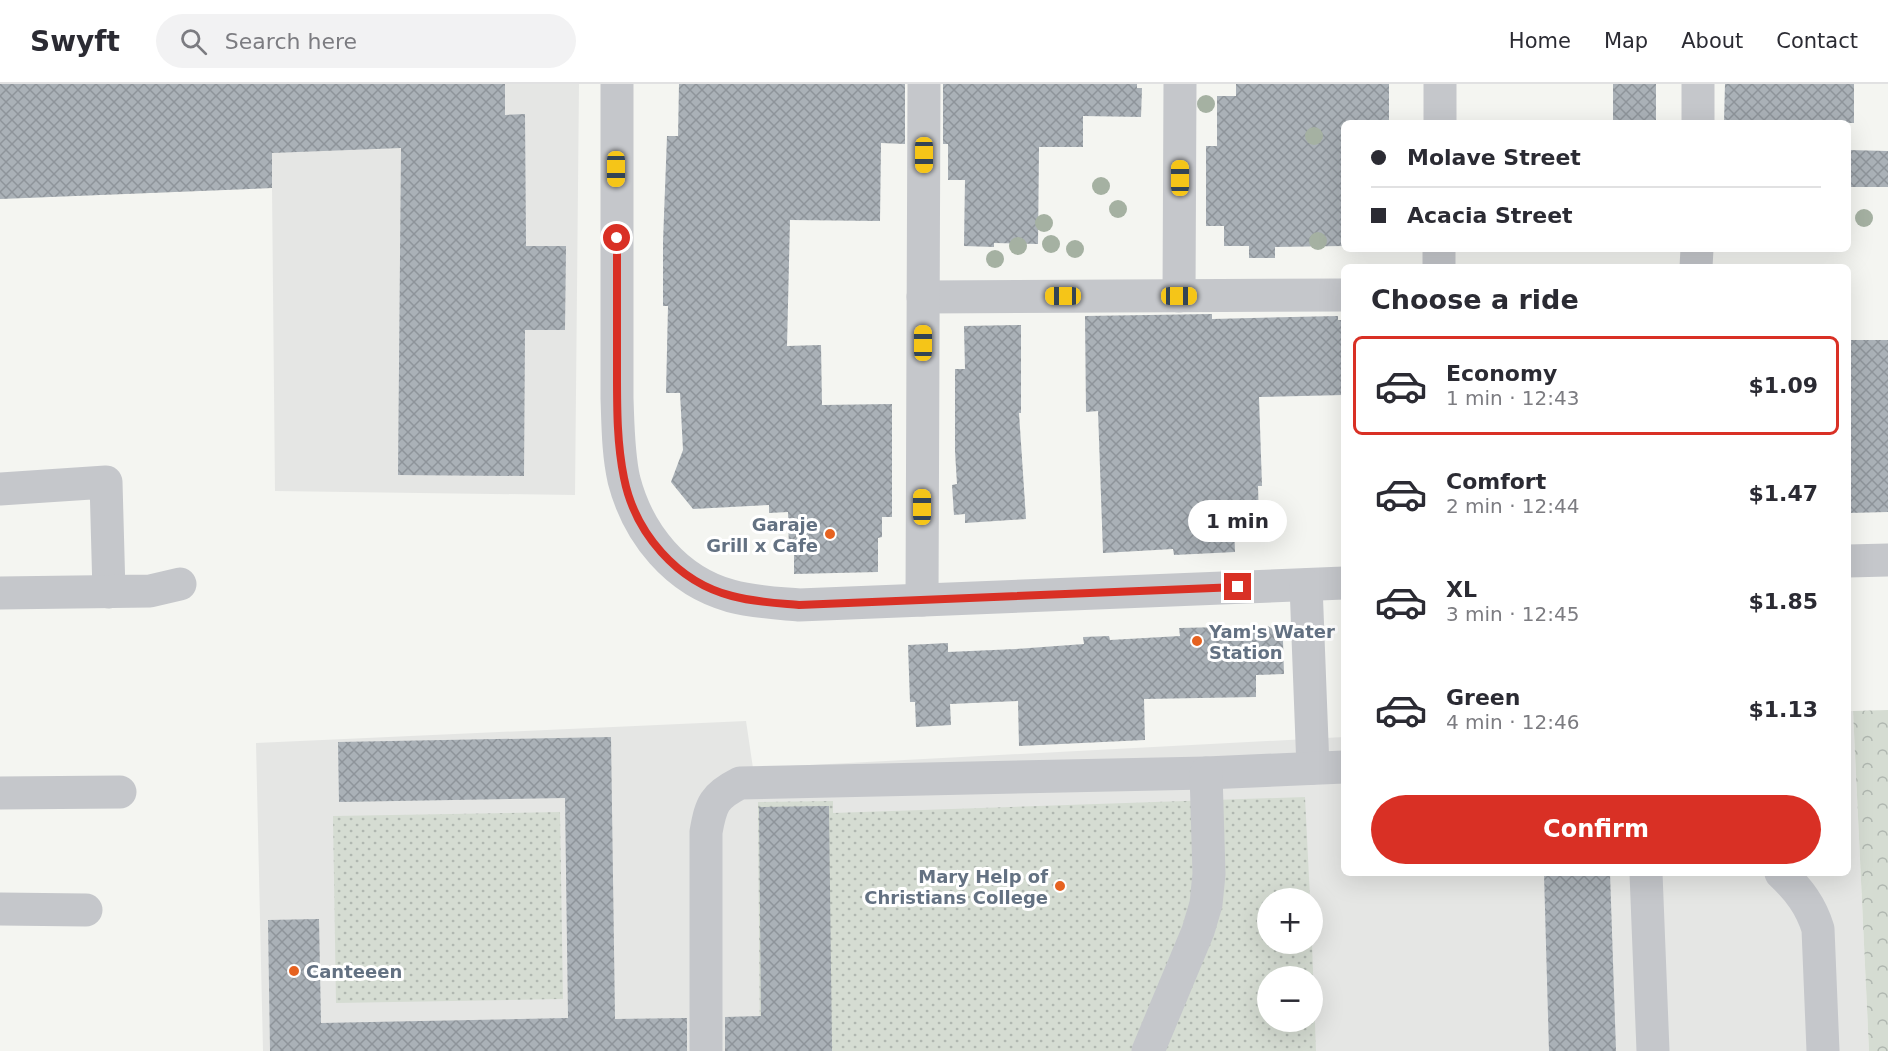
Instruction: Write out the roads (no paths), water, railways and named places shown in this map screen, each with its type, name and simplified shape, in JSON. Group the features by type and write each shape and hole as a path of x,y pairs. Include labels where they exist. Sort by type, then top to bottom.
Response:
{"street":[{"path":"617,84 617,398 619,443 624,479 633,509 645,532 666,558 693,579 730,596 799,605 1341,583"},
{"path":"922,600 924,84"},
{"path":"1179,296 1180,84"},
{"path":"1440,84 1440,120"},
{"path":"1698,84 1698,120"},
{"path":"923,297 1341,295"},
{"path":"0,489 106,482 109,592"},
{"path":"1851,561 1888,560"},
{"path":"0,593 150,591 180,584"},
{"path":"706,1051 706,832 710,811 721,793 740,783 759,781 1329,768 1306,585"},
{"path":"1148,1051 1198,931 1206,904 1209,874 1206,772"},
{"path":"0,793 120,792"},
{"path":"1646,876 1653,1051"},
{"path":"1784,876 1806,900 1813,912 1818,929 1823,1051"},
{"path":"0,909 86,910"}],"place":[{"name":"Garaje Grill x Cafe","path":"830,534"},
{"name":"Yam's Water Station","path":"1197,641"},
{"name":"Mary Help of Christians College","path":"1060,886"},
{"name":"Canteeen","path":"294,971"}]}
